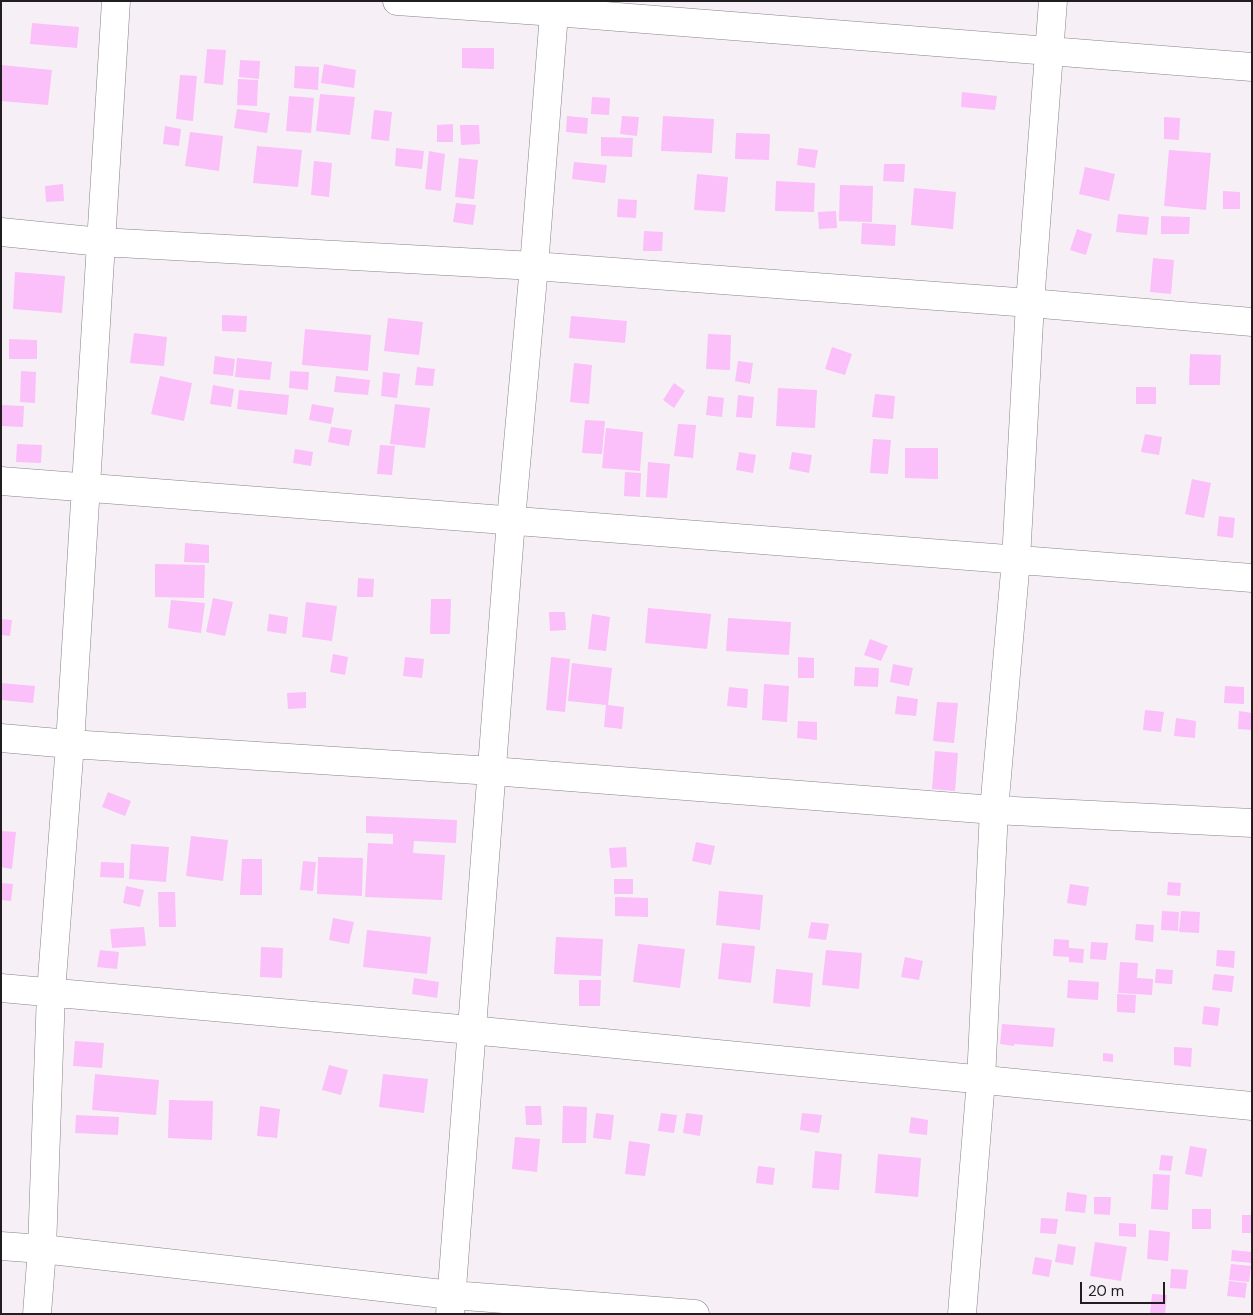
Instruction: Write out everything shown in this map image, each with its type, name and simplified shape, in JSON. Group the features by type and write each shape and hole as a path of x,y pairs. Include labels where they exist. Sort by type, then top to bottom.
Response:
{"street":[{"path":"37,1314 42,1249 51,992 70,744 116,1"},
{"path":"397,1 555,6 1050,51 1252,67"},
{"path":"962,1314 981,1080 994,810 1016,560 1030,303 1053,1"},
{"path":"451,1304 511,520 555,6"},
{"path":"1,232 101,242 534,266 1030,303 1252,322"},
{"path":"1,481 1252,578"},
{"path":"1,738 492,771 994,810 1252,823"},
{"path":"1,988 471,1030 1252,1106"},
{"path":"1,1246 42,1249 451,1304 695,1314"}],"building":[{"path":"32,23 79,27 77,48 30,44"},
{"path":"462,48 494,48 494,69 462,68"},
{"path":"207,49 226,50 223,85 204,83"},
{"path":"240,60 260,61 259,79 239,77"},
{"path":"324,64 356,70 354,88 321,83"},
{"path":"1,65 52,70 48,105 1,101"},
{"path":"295,66 319,67 318,90 294,88"},
{"path":"180,75 197,76 193,121 176,119"},
{"path":"238,79 258,80 257,106 237,105"},
{"path":"962,92 997,96 995,110 961,107"},
{"path":"320,94 355,97 350,135 316,131"},
{"path":"289,96 314,98 311,133 286,131"},
{"path":"592,97 610,98 609,115 591,114"},
{"path":"237,109 270,113 267,133 234,128"},
{"path":"374,110 392,112 389,141 371,139"},
{"path":"567,116 588,118 587,134 566,132"},
{"path":"622,116 639,117 637,136 620,134"},
{"path":"663,116 714,119 712,153 661,151"},
{"path":"1164,117 1180,118 1179,140 1164,139"},
{"path":"453,124 453,142 437,142 437,125"},
{"path":"460,125 479,125 480,144 461,145"},
{"path":"165,126 181,129 179,146 163,144"},
{"path":"190,132 223,136 219,171 185,166"},
{"path":"736,133 770,134 769,160 735,159"},
{"path":"601,137 633,138 632,157 601,156"},
{"path":"257,146 302,150 298,187 253,183"},
{"path":"396,148 424,151 422,169 395,166"},
{"path":"799,148 818,150 815,168 797,165"},
{"path":"1169,150 1211,153 1206,210 1164,206"},
{"path":"429,151 445,154 441,191 425,189"},
{"path":"459,158 478,160 474,199 455,197"},
{"path":"314,161 332,163 329,197 311,195"},
{"path":"574,162 607,165 605,183 572,179"},
{"path":"884,164 905,164 904,182 883,181"},
{"path":"1085,167 1115,174 1109,201 1079,194"},
{"path":"697,174 728,177 725,212 694,210"},
{"path":"776,181 815,183 814,212 775,211"},
{"path":"63,184 64,201 46,202 45,186"},
{"path":"840,185 873,186 872,222 839,221"},
{"path":"914,188 956,192 953,229 911,225"},
{"path":"1223,191 1240,192 1240,209 1223,209"},
{"path":"618,199 637,200 636,218 617,217"},
{"path":"456,203 476,205 473,225 453,222"},
{"path":"836,211 837,228 819,229 818,212"},
{"path":"1118,214 1149,217 1147,235 1116,232"},
{"path":"1161,216 1190,217 1189,234 1161,234"},
{"path":"862,223 896,225 895,246 861,244"},
{"path":"1077,229 1092,234 1086,255 1070,250"},
{"path":"644,231 663,232 662,251 643,251"},
{"path":"1153,258 1174,260 1171,294 1150,292"},
{"path":"15,272 65,276 62,313 13,309"},
{"path":"222,315 247,316 246,332 222,331"},
{"path":"571,316 627,321 625,343 569,338"},
{"path":"388,318 423,322 419,355 384,351"},
{"path":"305,329 371,335 368,371 302,365"},
{"path":"134,333 167,337 164,366 130,363"},
{"path":"708,334 731,335 730,370 706,369"},
{"path":"9,339 37,340 37,359 9,359"},
{"path":"832,347 852,354 845,375 825,369"},
{"path":"1190,354 1221,355 1220,385 1189,385"},
{"path":"215,356 235,359 233,376 213,374"},
{"path":"237,358 272,362 270,380 235,377"},
{"path":"738,361 753,363 750,384 735,381"},
{"path":"574,363 592,365 589,404 570,402"},
{"path":"417,367 435,369 433,386 415,385"},
{"path":"21,371 36,372 35,403 20,402"},
{"path":"290,371 309,372 308,390 289,388"},
{"path":"383,372 400,374 397,398 381,396"},
{"path":"160,376 192,383 184,421 151,414"},
{"path":"336,376 370,380 368,395 334,392"},
{"path":"674,383 685,391 674,408 663,400"},
{"path":"213,385 234,389 231,407 210,404"},
{"path":"1136,387 1156,387 1156,404 1136,404"},
{"path":"778,388 817,390 815,428 776,426"},
{"path":"239,390 289,395 287,415 237,409"},
{"path":"875,394 895,396 893,419 872,417"},
{"path":"738,395 754,397 752,418 736,417"},
{"path":"708,396 724,398 722,417 706,415"},
{"path":"312,404 334,408 331,424 309,420"},
{"path":"395,404 430,408 425,448 390,444"},
{"path":"1,405 24,406 23,427 1,426"},
{"path":"585,420 605,421 602,454 582,453"},
{"path":"678,424 696,425 693,458 674,456"},
{"path":"331,427 352,430 349,446 328,442"},
{"path":"606,428 643,432 640,471 602,468"},
{"path":"1145,434 1162,437 1159,455 1141,452"},
{"path":"873,439 891,440 888,474 870,473"},
{"path":"17,444 42,445 41,463 16,462"},
{"path":"380,445 395,446 392,475 377,474"},
{"path":"905,448 938,448 938,479 905,478"},
{"path":"295,449 313,452 311,466 293,463"},
{"path":"739,452 756,455 753,473 736,470"},
{"path":"792,452 812,455 809,473 789,469"},
{"path":"648,462 670,464 667,498 646,497"},
{"path":"625,472 641,473 640,497 624,496"},
{"path":"1192,479 1211,483 1204,518 1185,514"},
{"path":"1219,516 1235,518 1233,538 1217,536"},
{"path":"185,543 209,545 209,563 184,562"},
{"path":"155,564 205,565 204,598 155,597"},
{"path":"358,578 374,579 373,597 357,597"},
{"path":"213,598 233,602 225,636 206,632"},
{"path":"431,599 451,599 450,634 430,634"},
{"path":"171,600 205,603 201,633 168,628"},
{"path":"306,602 337,606 332,641 302,637"},
{"path":"648,608 711,614 707,649 645,643"},
{"path":"549,612 565,612 566,630 550,631"},
{"path":"269,614 288,617 286,634 267,631"},
{"path":"592,614 610,617 606,651 588,649"},
{"path":"728,618 791,622 789,655 726,651"},
{"path":"1,619 12,620 10,636 1,635"},
{"path":"870,639 888,646 881,661 864,655"},
{"path":"333,654 348,657 345,675 330,672"},
{"path":"405,657 424,659 422,678 403,676"},
{"path":"551,657 570,659 565,712 546,710"},
{"path":"798,657 814,658 814,678 798,678"},
{"path":"572,663 612,668 608,705 624,707 622,729 604,727 606,705 568,701"},
{"path":"893,664 913,668 909,686 890,682"},
{"path":"855,667 879,668 878,687 854,686"},
{"path":"1,683 35,686 33,703 1,700"},
{"path":"764,684 789,686 787,722 762,720"},
{"path":"1225,686 1244,687 1244,704 1224,703"},
{"path":"729,687 748,689 747,708 727,706"},
{"path":"306,692 306,708 288,709 287,693"},
{"path":"897,696 918,699 916,716 895,714"},
{"path":"937,702 958,703 954,743 933,741"},
{"path":"1145,710 1164,712 1161,732 1143,730"},
{"path":"1239,711 1252,713 1252,730 1238,729"},
{"path":"1176,718 1196,721 1195,738 1174,736"},
{"path":"798,721 817,722 817,740 797,738"},
{"path":"935,751 958,753 955,791 932,789"},
{"path":"108,792 131,801 125,816 102,807"},
{"path":"366,816 457,820 456,843 414,841 413,853 445,855 442,900 365,897 368,843 393,844 393,834 366,833"},
{"path":"1,831 16,832 12,869 1,867"},
{"path":"191,836 228,840 223,881 186,876"},
{"path":"696,842 715,846 711,865 692,861"},
{"path":"131,844 169,847 166,882 129,879"},
{"path":"626,847 627,867 611,868 609,848"},
{"path":"318,857 363,858 362,896 317,894"},
{"path":"242,859 262,859 262,895 240,895"},
{"path":"303,861 316,862 313,891 300,890"},
{"path":"101,862 124,863 124,878 100,877"},
{"path":"614,879 633,879 633,894 614,894"},
{"path":"1168,882 1181,883 1180,896 1167,895"},
{"path":"1,883 13,884 11,901 1,900"},
{"path":"1070,884 1089,887 1086,906 1067,903"},
{"path":"126,886 144,890 140,907 123,903"},
{"path":"719,891 763,895 760,930 716,925"},
{"path":"158,892 175,892 176,927 159,927"},
{"path":"615,897 648,898 648,917 615,916"},
{"path":"1162,911 1179,912 1178,931 1161,930"},
{"path":"1181,911 1200,912 1199,933 1179,932"},
{"path":"333,918 354,922 349,944 329,940"},
{"path":"811,922 829,924 826,940 808,938"},
{"path":"1136,924 1154,925 1153,942 1135,940"},
{"path":"144,927 146,946 112,948 110,929"},
{"path":"367,930 431,937 427,974 363,967"},
{"path":"556,937 603,939 601,976 554,974"},
{"path":"1054,939 1069,940 1069,948 1084,949 1083,963 1069,962 1069,957 1053,956"},
{"path":"1091,942 1108,943 1106,960 1090,959"},
{"path":"722,943 755,946 751,983 718,979"},
{"path":"638,944 685,949 680,988 633,982"},
{"path":"261,947 283,948 282,978 260,977"},
{"path":"100,950 119,952 117,969 97,967"},
{"path":"826,950 862,953 859,989 822,985"},
{"path":"1217,950 1235,951 1234,968 1216,966"},
{"path":"905,957 923,961 919,980 901,977"},
{"path":"1120,962 1138,963 1137,978 1153,979 1152,995 1118,993"},
{"path":"776,969 813,973 810,1007 773,1003"},
{"path":"1156,969 1173,970 1172,984 1155,983"},
{"path":"1214,974 1234,976 1232,992 1212,990"},
{"path":"414,978 439,982 437,998 412,994"},
{"path":"579,980 601,980 600,1006 579,1006"},
{"path":"1068,980 1099,982 1098,1000 1067,998"},
{"path":"1117,994 1136,995 1135,1013 1117,1012"},
{"path":"1204,1006 1220,1008 1218,1026 1202,1024"},
{"path":"1002,1024 1055,1028 1053,1047 1000,1044"},
{"path":"75,1041 104,1043 102,1068 73,1066"},
{"path":"1174,1047 1192,1048 1191,1067 1174,1065"},
{"path":"1103,1053 1113,1054 1113,1062 1103,1061"},
{"path":"329,1065 348,1070 341,1095 322,1090"},
{"path":"95,1074 159,1080 156,1115 92,1110"},
{"path":"383,1074 428,1079 424,1113 379,1107"},
{"path":"169,1100 213,1101 212,1140 168,1138"},
{"path":"260,1106 280,1109 277,1138 257,1136"},
{"path":"525,1106 541,1106 542,1125 526,1125"},
{"path":"563,1106 587,1107 586,1143 562,1143"},
{"path":"596,1113 614,1115 611,1140 593,1138"},
{"path":"661,1113 677,1115 674,1133 658,1131"},
{"path":"686,1113 703,1115 700,1136 683,1133"},
{"path":"802,1113 822,1115 819,1133 800,1130"},
{"path":"76,1115 119,1117 118,1135 75,1133"},
{"path":"911,1117 928,1120 927,1135 909,1133"},
{"path":"515,1137 540,1139 537,1172 512,1169"},
{"path":"629,1141 650,1144 645,1176 625,1174"},
{"path":"1190,1146 1207,1149 1202,1177 1185,1174"},
{"path":"815,1151 842,1154 839,1190 812,1188"},
{"path":"878,1154 921,1158 918,1197 875,1193"},
{"path":"1161,1155 1173,1156 1171,1171 1159,1170"},
{"path":"758,1166 775,1168 773,1185 756,1183"},
{"path":"1153,1174 1170,1175 1168,1210 1151,1209"},
{"path":"1067,1192 1087,1195 1085,1213 1065,1211"},
{"path":"1094,1197 1111,1197 1110,1215 1094,1214"},
{"path":"1192,1209 1211,1209 1211,1229 1192,1229"},
{"path":"1242,1215 1252,1215 1252,1233 1242,1233"},
{"path":"1041,1218 1058,1219 1056,1234 1040,1233"},
{"path":"1119,1223 1136,1224 1136,1237 1119,1236"},
{"path":"1149,1230 1170,1232 1168,1261 1147,1259"},
{"path":"1095,1242 1127,1247 1121,1281 1090,1276"},
{"path":"1058,1244 1076,1247 1073,1265 1055,1262"},
{"path":"1232,1250 1252,1252 1252,1263 1231,1261"},
{"path":"1035,1257 1052,1260 1049,1277 1032,1274"},
{"path":"1231,1264 1251,1266 1249,1282 1229,1280"},
{"path":"1171,1269 1188,1270 1186,1289 1170,1288"},
{"path":"1229,1281 1247,1283 1245,1298 1227,1296"},
{"path":"1152,1294 1167,1295 1165,1314 1150,1313"}]}
